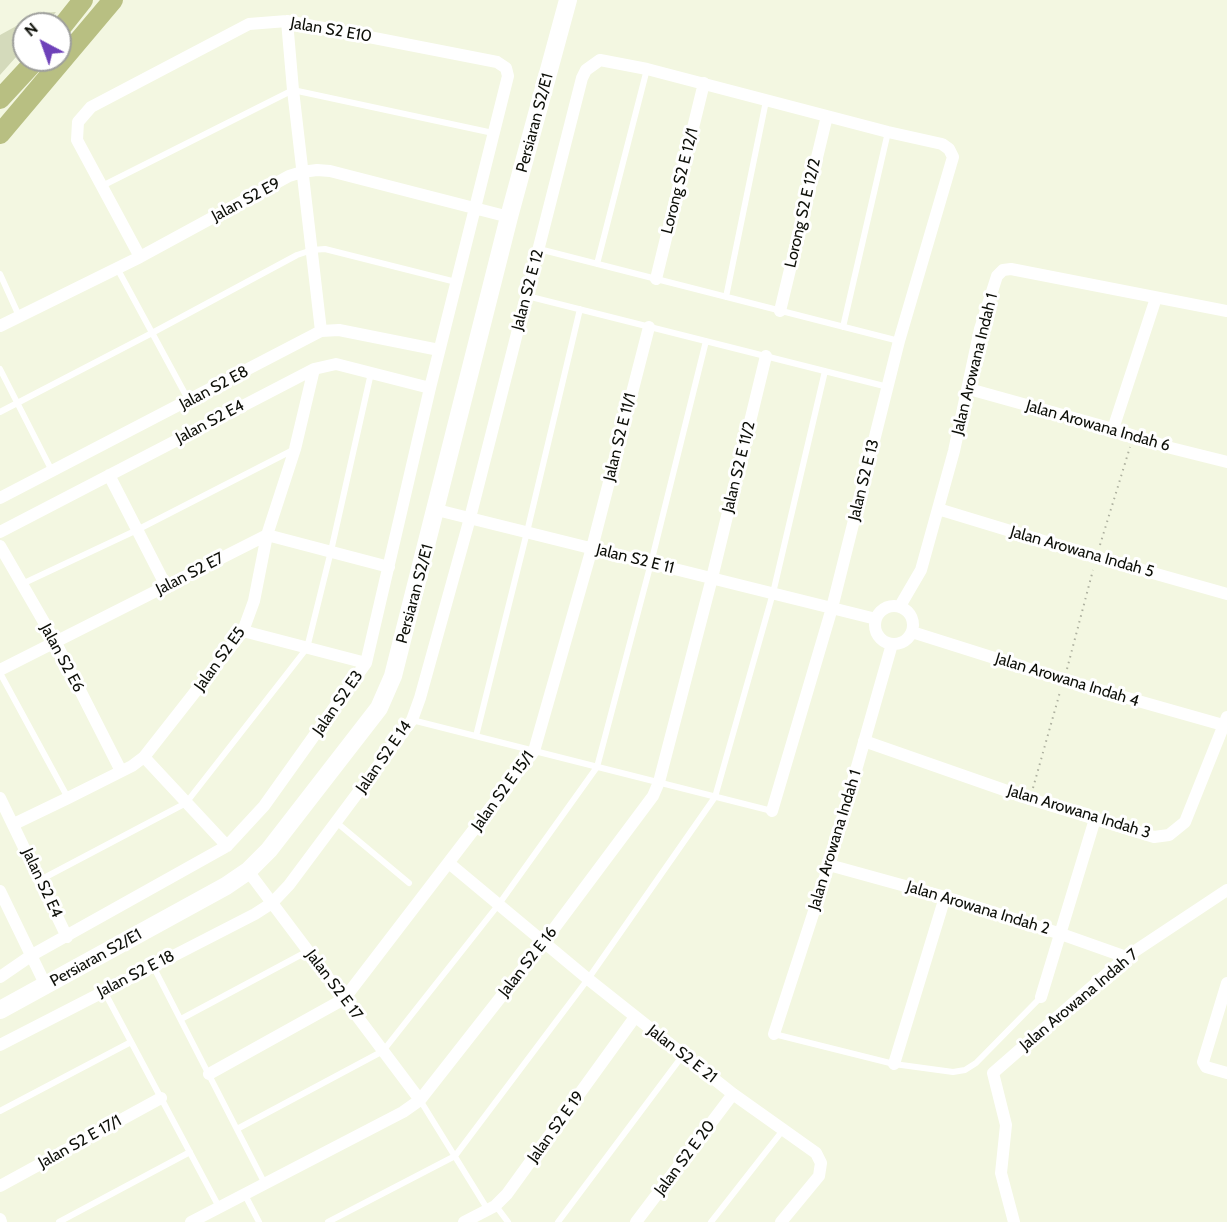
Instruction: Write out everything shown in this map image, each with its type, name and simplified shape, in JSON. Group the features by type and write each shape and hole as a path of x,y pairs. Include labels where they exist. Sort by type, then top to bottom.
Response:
{"main road":[{"path":"0,134 113,0"},
{"path":"0,99 25,72"}],"street":[{"name":"Persiaran S2/E1","path":"0,1010 226,886 248,871 269,850 379,708 393,676 437,510 509,217 568,0"},
{"path":"287,21 321,331"},
{"name":"Jalan S2 E10","path":"140,257 77,140 78,122 91,107 249,24 287,21 497,62 506,68 508,76 476,209"},
{"name":"Jalan S2 E 12","path":"470,518 582,78 586,70 600,60 647,69"},
{"path":"647,69 888,132"},
{"name":"Lorong S2 E 12/1","path":"656,279 704,83"},
{"name":"Lorong S2 E 12/2","path":"780,311 827,116"},
{"name":"Jalan S2 E 13","path":"772,811 832,608 899,341 952,157 949,149 942,144 888,132"},
{"name":"Jalan S2 E9","path":"0,326 140,257 289,176 302,172 330,171 509,217"},
{"name":"Jalan S2 E3","path":"0,976 32,955 227,846 264,806 366,663 439,350 476,209"},
{"name":"Jalan Arowana Indah 1","path":"900,606 921,570 969,389 980,329 997,276 1003,270 1011,269 1227,310"},
{"path":"1113,429 1156,298"},
{"name":"Jalan S2 E 11/1","path":"592,548 649,327"},
{"name":"Jalan S2 E8","path":"0,498 321,331 339,330 439,350"},
{"name":"Jalan S2 E 11/2","path":"712,578 766,356"},
{"name":"Jalan S2 E4","path":"0,532 314,369 336,364 430,388"},
{"name":"Jalan S2 E5","path":"14,824 121,771 144,757 243,631 254,601 267,535 295,449 314,369"},
{"name":"Jalan Arowana Indah 6","path":"969,389 1227,462"},
{"path":"109,475 166,586"},
{"name":"Jalan Arowana Indah 5","path":"938,509 1096,558 1227,594"},
{"name":"Jalan S2 E 11","path":"437,510 876,619"},
{"name":"Jalan S2 E 14","path":"272,903 290,885 412,720 470,518"},
{"path":"267,535 389,567"},
{"name":"Jalan S2 E7","path":"0,672 267,535"},
{"name":"Jalan S2 E6","path":"0,546 56,643 121,771"},
{"name":"Jalan S2 E 15/1","path":"344,999 450,864 534,751 592,548"},
{"name":"Jalan S2 E 16","path":"191,1222 266,1185 403,1112 420,1100 544,942 653,796 659,782 712,578"},
{"path":"900,606 910,613 913,619 912,632 904,641 892,644 880,639 875,627 876,619 881,610 900,606"},
{"path":"243,631 366,663"},
{"name":"Jalan Arowana Indah 4","path":"912,632 1064,680 1225,721"},
{"name":"Jalan Arowana Indah 1","path":"774,1034 829,865 892,644"},
{"name":"Jalan Arowana Indah 3","path":"864,741 1030,799 1154,837 1169,835 1185,822 1225,721"},
{"path":"144,757 227,846"},
{"name":"Jalan S2 E4","path":"0,798 67,937"},
{"path":"1041,997 1095,819"},
{"name":"Jalan S2 E 21","path":"450,864 683,1055 816,1153 821,1163 819,1176 781,1222"},
{"name":"Jalan Arowana Indah 2","path":"829,865 945,897 1125,957"},
{"name":"Jalan S2 E 17","path":"248,871 420,1100"},
{"name":"Jalan Arowana Indah 7","path":"1014,1222 1001,1173 1006,1125 993,1073 1125,957 1227,890"},
{"path":"0,891 46,986"},
{"path":"894,1064 945,897"},
{"name":"Jalan S2 E 18","path":"0,1045 255,914 272,903"},
{"path":"1227,983 1203,1062 1206,1067 1227,1073"},
{"path":"209,1074 344,999"},
{"name":"Jalan S2 E 19","path":"464,1222 491,1208 507,1194 635,1017"},
{"name":"Jalan S2 E 20","path":"636,1222 733,1094"},
{"name":"Jalan S2 E 17/1","path":"0,1186 161,1098"}],"lane":[{"path":"597,264 647,69"},
{"path":"102,186 293,90 493,133"},
{"path":"726,297 766,100"},
{"path":"843,327 888,132"},
{"path":"0,412 288,260 312,250 325,249 456,282"},
{"path":"539,249 899,341"},
{"path":"117,268 189,401"},
{"path":"1,278 19,317"},
{"path":"526,296 888,387"},
{"path":"476,736 580,309"},
{"path":"237,1129 383,1051 498,904 597,767 706,341"},
{"path":"0,369 52,472"},
{"path":"328,1222 454,1156 588,979 715,796 772,593 825,371"},
{"path":"40,880 186,803 307,648 371,372"},
{"path":"22,584 137,530 295,449"},
{"path":"0,672 68,798"},
{"path":"412,720 772,811"},
{"path":"336,822 409,883"},
{"path":"181,1019 308,951"},
{"path":"153,966 266,1185"},
{"path":"104,990 219,1207"},
{"path":"774,1034 894,1064 953,1072 965,1070 976,1063 1041,997"},
{"path":"0,1111 131,1042"},
{"path":"558,1222 683,1055"},
{"path":"420,1100 454,1156 491,1208 508,1222"},
{"path":"711,1222 783,1130"},
{"path":"59,1222 190,1152"},
{"path":"245,1195 259,1222"}],"path":[{"path":"1030,799 1096,558 1133,435"}],"green space":[{"path":"12,28 12,62 0,75 0,35"}]}
